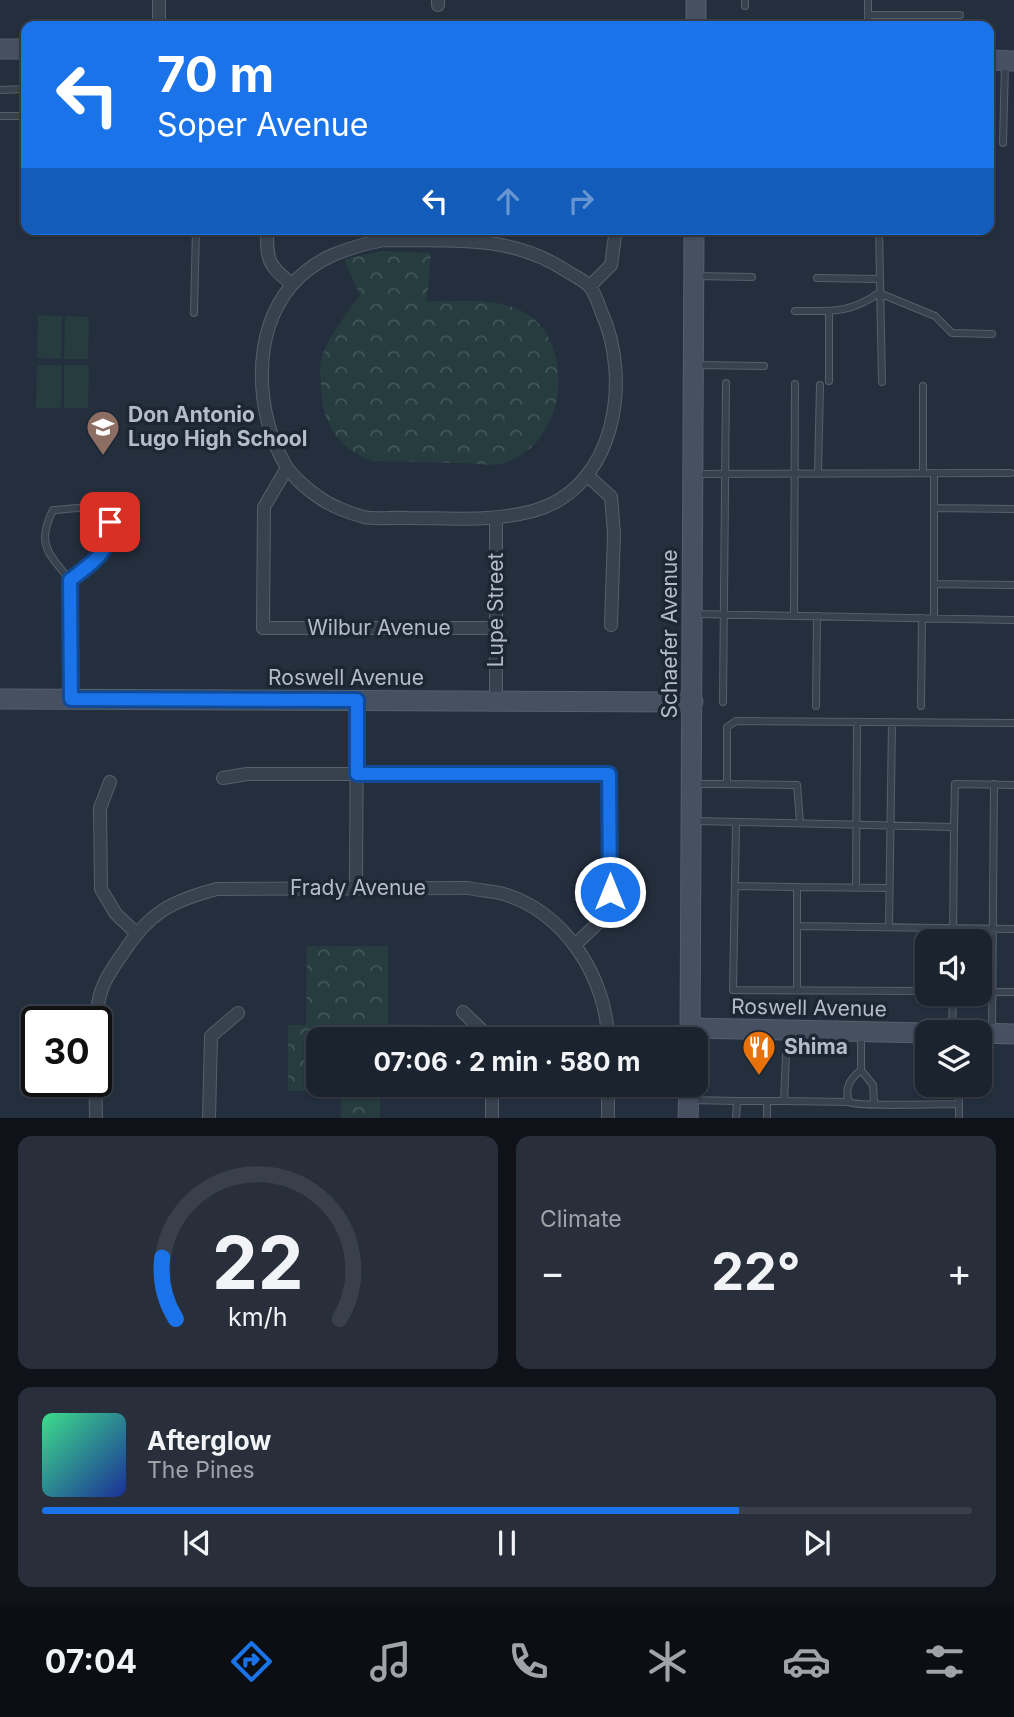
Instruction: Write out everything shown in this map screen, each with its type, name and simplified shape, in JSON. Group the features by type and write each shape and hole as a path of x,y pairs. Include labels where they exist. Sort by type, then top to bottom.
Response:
{"street":[{"path":"159,0 159,21"},
{"path":"695,21 696,0"},
{"path":"0,49 21,49"},
{"path":"267,235 267,259 277,273 292,284"},
{"path":"384,235 505,243 551,260 590,286 611,333 616,382 610,434 587,475 562,497 536,510 496,518 364,517 322,500 287,468 273,438 263,405 265,341 276,307 292,284 333,253 384,235"},
{"path":"590,286 611,265 615,235"},
{"name":"Schaefer Avenue","path":"690,1027 694,235"},
{"name":"Wilbur Avenue","path":"287,468 264,507 263,628 495,628"},
{"path":"587,475 611,497 614,533 611,625"},
{"name":"Lupe Street","path":"496,518 496,702"},
{"name":"Roswell Avenue","path":"0,699 693,702"},
{"path":"356,887 357,700"},
{"path":"223,778 247,774 609,774 610,892 601,920 576,944 596,981 607,1027"},
{"path":"110,782 100,808 101,889 116,914 136,933"},
{"name":"Frady Avenue","path":"96,1118 100,995 109,974 136,933 158,912 184,898 217,889 468,888 501,893 530,906 576,944"},
{"path":"463,1012 479,1027"},
{"path":"209,1118 211,1036 238,1013"},
{"name":"Roswell Avenue","path":"708,1033 787,1030 915,1033"},
{"path":"992,1033 1014,1034"},
{"path":"492,1097 492,1118"},
{"path":"608,1097 608,1118"}],"lane":[{"path":"868,0 868,21"},
{"path":"868,15 960,15"},
{"path":"1003,60 1003,143"},
{"path":"0,90 21,89"},
{"path":"0,116 21,116"},
{"path":"194,313 196,235"},
{"path":"879,235 879,293 883,315 882,382"},
{"path":"694,276 752,277"},
{"path":"817,278 879,279"},
{"path":"795,311 844,311 861,306 879,293"},
{"path":"879,293 935,316 952,333 992,334"},
{"path":"829,311 829,381"},
{"path":"694,365 764,366"},
{"path":"723,702 726,383"},
{"path":"794,616 795,384"},
{"path":"818,473 820,385"},
{"path":"923,386 923,473"},
{"path":"934,473 934,619"},
{"path":"693,474 1011,473"},
{"path":"70,580 102,555 109,538 110,522 103,514 90,508 53,510 43,538 49,555 70,580 71,699"},
{"path":"934,508 1014,509"},
{"path":"934,584 1013,585"},
{"path":"693,614 1013,620"},
{"path":"816,706 817,616"},
{"path":"921,706 922,618"},
{"path":"727,784 727,730 732,722 1014,723"},
{"path":"856,888 857,722"},
{"path":"889,927 892,723"},
{"path":"692,784 797,785 800,822"},
{"path":"797,926 954,929 955,784 1014,785"},
{"path":"994,784 992,929 1014,929"},
{"path":"692,821 954,827"},
{"path":"736,822 733,990 915,991"},
{"path":"736,886 889,888"},
{"path":"797,887 797,990"},
{"path":"992,992 1014,992"},
{"path":"784,1101 787,1030"},
{"path":"861,1032 860,1070 873,1085 874,1103"},
{"path":"849,1102 847,1088 852,1077 860,1070"},
{"path":"959,1097 959,1118"},
{"path":"688,1101 849,1102 856,1106 874,1103 959,1104"},
{"path":"736,1118 737,1101"},
{"path":"767,1101 767,1118"}],"green space":[{"path":"382,251 431,253 427,301 478,301 504,305 527,314 543,329 554,349 558,372 557,395 551,418 539,439 522,455 496,465 372,461 350,449 334,433 322,400 321,360 333,334 360,295 344,259"},
{"path":"38,315 62,316 61,359 37,358"},
{"path":"65,316 89,317 88,359 64,359"},
{"path":"37,365 62,365 61,408 36,408"},
{"path":"64,365 89,365 88,408 64,408"},
{"path":"307,946 388,946 388,1024 433,1025 306,1027 306,1091 288,1091 288,1025 306,1025"},
{"path":"341,1097 380,1097 380,1118 341,1118"}],"place":[{"name":"Don Antonio Lugo High School","path":"103,457"},
{"name":"Shima","path":"759,1077"}],"route":[{"path":"110,522 109,538 102,555 70,580 71,699 357,700 357,774 609,774 610,892"}]}
